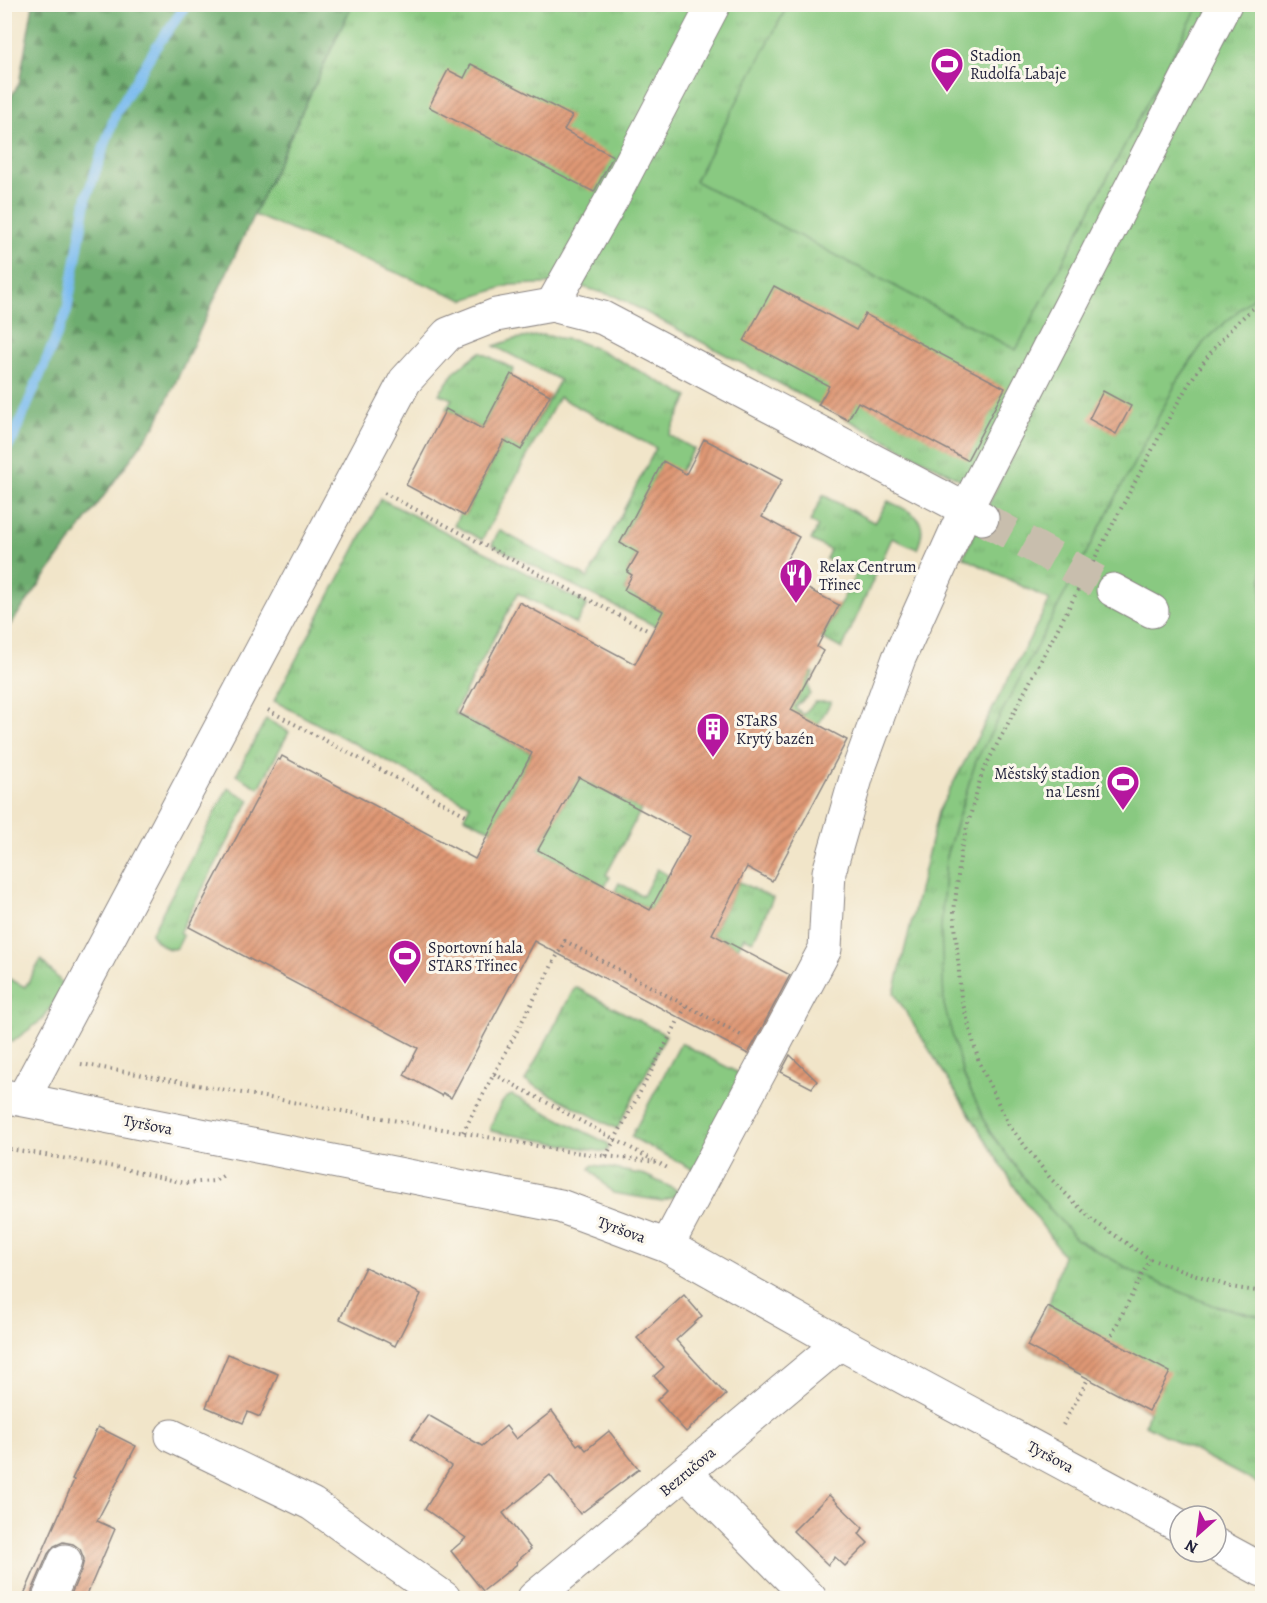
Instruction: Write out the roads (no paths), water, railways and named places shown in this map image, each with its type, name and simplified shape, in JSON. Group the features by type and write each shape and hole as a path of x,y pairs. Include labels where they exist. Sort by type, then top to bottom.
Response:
{"street":[{"path":"552,305 613,197 714,4"},
{"path":"667,1246 825,949 829,872 860,768 899,658 974,513 1224,4"},
{"path":"14,1097 45,1058 405,381 448,334 496,315 552,305 603,318 974,513"},
{"path":"1113,590 1152,611"},
{"name":"Tyršova","path":"14,1097 560,1206 667,1246 1168,1520"},
{"name":"Bezručova","path":"534,1599 840,1342"},
{"path":"172,1436 312,1504 444,1599"},
{"path":"686,1473 810,1599"},
{"path":"1228,1551 1263,1570"},
{"path":"49,1599 65,1561"}],"waterway":[{"path":"4,452 13,439 67,311 87,196 116,113 156,47 187,4"}],"tunnel":[{"path":"982,518 1113,590"}],"place":[{"name":"Stadion Rudolfa Labaje","path":"947,93"},
{"name":"Relax Centrum Třinec","path":"796,604"},
{"name":"STaRS Krytý bazén","path":"713,758"},
{"name":"Městský stadion na Lesní","path":"1123,811"},
{"name":"Sportovní hala STARS Třinec","path":"405,985"}]}
